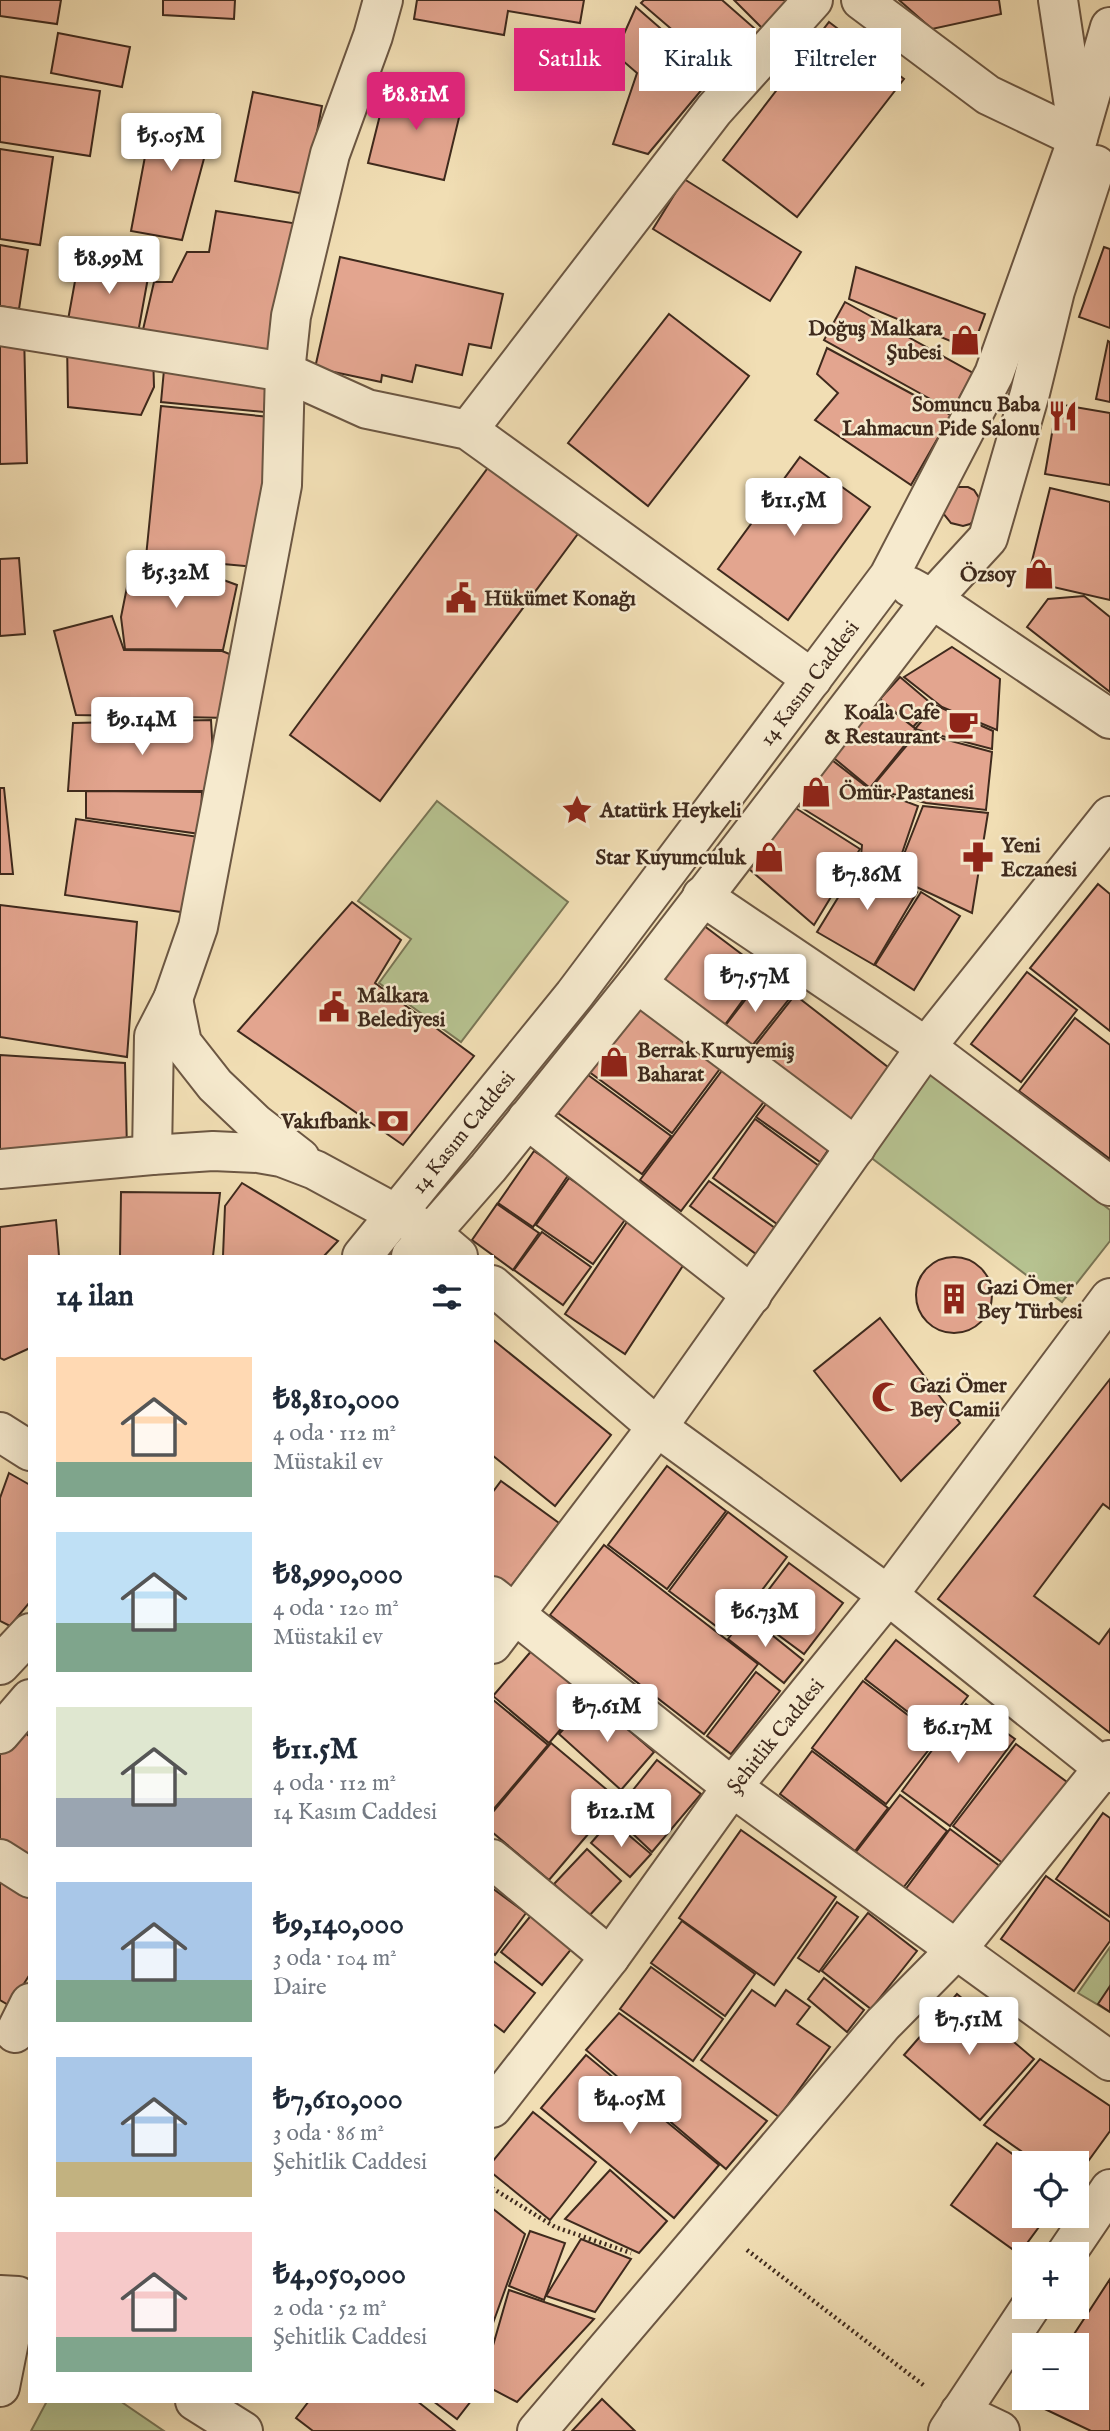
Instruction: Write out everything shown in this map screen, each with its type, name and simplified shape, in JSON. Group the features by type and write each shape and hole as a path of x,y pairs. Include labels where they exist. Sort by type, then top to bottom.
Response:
{"street":[{"path":"152,1155 154,1036 173,999 198,927 282,485 285,372 291,316 331,154 383,0"},
{"path":"468,430 714,110 813,0"},
{"path":"861,0 988,95 1094,129"},
{"path":"1094,129 1059,3 1110,11"},
{"name":"14 Kasım Caddesi","path":"433,1249 527,1119 637,983 932,599 988,538 1030,393 1094,129 1110,27"},
{"name":"14 Kasım Caddesi","path":"363,1255 574,995 890,576 994,374 1094,129"},
{"path":"0,326 285,372 367,409 468,430 812,679"},
{"path":"890,576 932,599 1110,719"},
{"path":"494,1637 503,1605 657,1427 926,1047 1110,816"},
{"path":"702,896 926,1047 1110,1186"},
{"path":"637,983 856,1147"},
{"path":"173,999 182,1043 215,1085 255,1123 316,1170"},
{"path":"527,1119 752,1295"},
{"path":"0,1169 213,1152 258,1153 281,1157 316,1170 397,1214 433,1249"},
{"path":"494,1287 657,1427 888,1595 1108,1767 957,1949 883,2024 537,2431"},
{"name":"Şehitlik Caddesi","path":"494,2105 610,1957 732,1787 888,1595 1110,1297"},
{"path":"0,1432 28,1450"},
{"path":"503,1605 732,1787 1110,2062"},
{"path":"0,1665 28,1635"},
{"path":"0,1859 28,1877"},
{"path":"494,1861 610,1957"},
{"path":"1074,2242 1110,2189"},
{"path":"0,2387 19,2294"},
{"path":"1000,2431 954,2422 1022,2319"},
{"path":"200,2403 245,2423"}],"path":[{"path":"494,2189 555,2227 675,2269"},
{"path":"713,2224 954,2422"}],"green space":[{"path":"437,801 568,902 461,1042 379,983 411,939 358,901"},
{"path":"922,1067 1110,1210 1110,1241 1062,1302 861,1150"},
{"path":"1110,1947 1110,2012 1078,1993"},
{"path":"46,2403 123,2403 164,2431 31,2431"}],"building":[{"path":"0,0 61,0 57,24 0,16"},
{"path":"163,0 235,0 234,19 163,15"},
{"path":"417,0 584,0 580,23 508,11 504,35 414,19"},
{"path":"644,0 722,0 754,28 670,28 641,3"},
{"path":"734,0 793,0 764,30"},
{"path":"899,0 999,0 1001,14 932,29"},
{"path":"636,7 660,28 639,28 639,91 701,91 648,154 613,144 637,73 625,63 625,32"},
{"path":"829,22 837,28 824,28"},
{"path":"58,33 130,47 122,87 51,73"},
{"path":"0,76 100,91 90,156 0,142"},
{"path":"388,83 463,101 444,180 368,163"},
{"path":"776,91 895,91 797,217 723,160"},
{"path":"253,92 322,106 305,194 235,181"},
{"path":"153,114 216,114 182,240 131,231"},
{"path":"0,149 53,157 40,245 0,239"},
{"path":"684,179 801,252 770,301 653,229"},
{"path":"216,211 305,225 276,367 139,347 154,282 172,282 187,252 209,252"},
{"path":"0,245 28,250 19,309 0,306"},
{"path":"1104,247 1110,249 1110,328 1079,317"},
{"path":"81,248 151,261 136,344 66,331"},
{"path":"340,257 503,294 491,348 469,344 462,375 416,365 412,382 382,375 381,382 315,368"},
{"path":"856,267 985,314 972,350 849,299"},
{"path":"845,302 973,373 952,411 824,340"},
{"path":"669,314 749,376 648,506 568,443"},
{"path":"24,332 27,463 0,464 0,333"},
{"path":"67,340 153,352 154,387 141,415 68,407"},
{"path":"1108,341 1110,342 1110,402 1096,399"},
{"path":"827,348 951,415 911,485 815,420 838,393 817,374"},
{"path":"165,359 268,370 264,412 161,402"},
{"path":"1057,404 1110,413 1110,485 1045,474"},
{"path":"161,406 270,417 256,567 146,557"},
{"path":"800,457 870,507 788,620 718,569"},
{"name":"Hükümet Konağı","path":"490,465 580,531 380,801 290,735"},
{"path":"954,487 974,490 981,501 975,520 970,524 963,526 951,523 943,513"},
{"path":"1050,488 1110,502 1110,600 1027,581"},
{"path":"19,558 25,634 0,636 0,559"},
{"path":"131,567 188,567 237,585 223,650 125,649 121,617"},
{"path":"1084,596 1110,617 1110,692 1027,627 1048,599"},
{"path":"112,616 124,650 222,651 237,657 230,718 76,715 54,631"},
{"path":"952,647 1000,679 997,730 942,707 904,677"},
{"path":"900,677 933,705 913,727 880,699"},
{"path":"876,698 917,730 870,788 829,754"},
{"path":"935,705 993,731 992,749 915,729"},
{"path":"211,720 215,791 68,791 73,723"},
{"path":"918,732 992,752 986,810 926,803 871,788"},
{"path":"828,757 867,787 918,806 896,871 861,856 862,845 794,803"},
{"path":"0,788 4,788 13,874 0,874"},
{"path":"86,791 202,792 200,834 86,818"},
{"path":"923,806 988,813 972,913 895,877"},
{"path":"794,807 860,849 814,925 748,868"},
{"path":"76,819 199,837 188,913 65,895"},
{"path":"861,860 917,892 874,965 817,932"},
{"path":"1098,884 1110,894 1110,1031 1030,968"},
{"path":"921,892 960,916 914,990 875,965"},
{"name":"Malkara Belediyesi","path":"352,902 401,940 375,983 474,1056 403,1145 238,1031"},
{"path":"0,905 137,922 127,1057 0,1037"},
{"path":"703,925 764,971 719,1033 657,987"},
{"path":"1027,972 1077,1010 1021,1082 971,1044"},
{"path":"766,973 793,994 744,1056 718,1035"},
{"path":"795,995 893,1071 849,1128 750,1052"},
{"path":"641,1000 725,1062 672,1133 588,1071"},
{"path":"1075,1018 1110,1045 1110,1159 1019,1091"},
{"path":"0,1055 125,1063 127,1150 0,1150"},
{"path":"727,1064 769,1095 681,1211 640,1180"},
{"path":"584,1072 671,1136 642,1174 555,1111"},
{"path":"772,1096 835,1140 820,1162 756,1117"},
{"path":"755,1119 819,1166 777,1224 713,1178"},
{"path":"534,1151 569,1174 533,1227 498,1203"},
{"path":"569,1178 627,1217 593,1264 536,1225"},
{"path":"709,1181 775,1228 756,1254 690,1206"},
{"path":"242,1183 338,1241 325,1255 223,1255 225,1206"},
{"path":"121,1192 220,1193 213,1255 120,1255"},
{"path":"497,1204 539,1233 513,1270 472,1240"},
{"path":"629,1219 688,1258 625,1354 565,1314"},
{"path":"56,1220 59,1255 28,1255 28,1349 4,1360 0,1358 0,1227"},
{"path":"542,1232 591,1267 563,1305 514,1270"},
{"name":"Gazi Ömer Bey Türbesi","path":"954,1257 969,1260 981,1268 989,1280 992,1295 989,1310 981,1322 969,1330 954,1333 939,1330 927,1322 919,1310 916,1295 919,1280 927,1268 939,1260"},
{"name":"Gazi Ömer Bey Camii","path":"880,1318 960,1423 901,1481 814,1371"},
{"path":"494,1341 611,1435 555,1506 494,1457"},
{"path":"1110,1379 1110,1509 1103,1504 1034,1596 1099,1644 1110,1629 1110,1733 938,1599"},
{"path":"667,1466 726,1511 667,1589 608,1545"},
{"path":"9,1473 28,1484 28,1604 10,1626 0,1621 0,1498"},
{"path":"501,1481 559,1523 509,1589 494,1578 494,1490"},
{"path":"728,1512 787,1557 728,1635 669,1591"},
{"path":"604,1545 758,1664 704,1734 550,1615"},
{"path":"789,1563 843,1603 804,1654 750,1614"},
{"path":"747,1615 803,1660 784,1683 728,1639"},
{"path":"896,1640 968,1696 938,1735 865,1679"},
{"path":"533,1649 589,1696 549,1743 494,1695"},
{"path":"756,1672 780,1691 731,1754 707,1736"},
{"path":"863,1681 938,1738 886,1804 812,1748"},
{"path":"592,1698 654,1752 621,1790 559,1734"},
{"path":"494,1701 548,1745 494,1809"},
{"path":"966,1704 1015,1739 950,1826 902,1791"},
{"path":"21,1729 28,1735 28,1857 0,1847 0,1753"},
{"path":"551,1743 618,1799 549,1880 494,1834 494,1811"},
{"path":"1016,1744 1067,1782 1004,1864 953,1826"},
{"path":"812,1751 888,1808 855,1851 780,1794"},
{"path":"657,1760 701,1794 652,1852 613,1815"},
{"path":"900,1795 947,1831 903,1888 856,1852"},
{"path":"1103,1813 1110,1818 1110,1917 1056,1879"},
{"path":"611,1820 651,1854 630,1877 591,1843"},
{"path":"950,1829 1001,1867 956,1927 905,1890"},
{"path":"741,1830 836,1897 774,1985 679,1918"},
{"path":"587,1849 621,1881 589,1916 554,1884"},
{"path":"0,1865 28,1883 28,1977 10,2006 0,2000"},
{"path":"1046,1876 1110,1922 1110,1941 1074,1991 1001,1939"},
{"path":"494,1889 526,1913 494,1954"},
{"path":"837,1902 858,1917 819,1972 798,1958"},
{"path":"533,1913 573,1947 542,1985 501,1952"},
{"path":"868,1913 917,1951 871,2009 822,1971"},
{"path":"682,1921 755,1974 725,2016 651,1963"},
{"path":"494,1962 535,1993 504,2032 494,2024"},
{"path":"651,1967 723,2019 693,2061 620,2009"},
{"path":"824,1978 864,2010 847,2032 808,1999"},
{"path":"1110,1986 1110,2012 1098,2004"},
{"path":"752,1990 775,2006 786,1990 810,2007 797,2024 830,2047 779,2117 701,2060"},
{"path":"957,1994 1034,2059 980,2120 904,2055"},
{"path":"619,2013 767,2121 726,2169 586,2050"},
{"path":"586,2055 719,2165 674,2218 541,2108"},
{"path":"1040,2059 1110,2106 1110,2131 1089,2160 1089,2151 1021,2151 984,2125"},
{"path":"533,2112 596,2162 550,2220 494,2175 494,2160"},
{"path":"997,2143 1012,2154 1012,2228 1038,2228 1028,2242 1012,2242 1012,2249 951,2205"},
{"path":"610,2170 667,2221 639,2253 565,2219"},
{"path":"494,2210 525,2234 494,2320"},
{"path":"530,2231 565,2243 544,2300 509,2286"},
{"path":"581,2239 631,2259 595,2312 546,2296"},
{"path":"1110,2279 1110,2431 1091,2431 1047,2410 1089,2410 1089,2333 1075,2333 1084,2319 1089,2319 1089,2311"},
{"path":"509,2290 594,2319 517,2402 494,2390 494,2342"},
{"path":"602,2399 635,2431 572,2431"},
{"path":"307,2403 420,2403 455,2431 313,2431 296,2418"},
{"path":"436,2403 469,2403 457,2419"}],"place":[{"name":"Doğuş Malkara Şubesi","path":"965,340"},
{"name":"Somuncu Baba Lahmacun Pide Salonu","path":"1063,416"},
{"name":"Özsoy","path":"1039,574"},
{"name":"Hükümet Konağı","path":"461,598"},
{"name":"Koala Cafe & Restaurant","path":"963,724"},
{"name":"Ömür Pastanesi","path":"816,792"},
{"name":"Atatürk Heykeli","path":"577,810"},
{"name":"Star Kuyumculuk","path":"769,857"},
{"name":"Yeni Eczanesi","path":"978,857"},
{"name":"Malkara Belediyesi","path":"334,1007"},
{"name":"Berrak Kuruyemiş Baharat","path":"614,1062"},
{"name":"Vakıfbank","path":"393,1121"},
{"name":"Gazi Ömer Bey Türbesi","path":"954,1299"},
{"name":"Gazi Ömer Bey Camii","path":"887,1397"}]}
